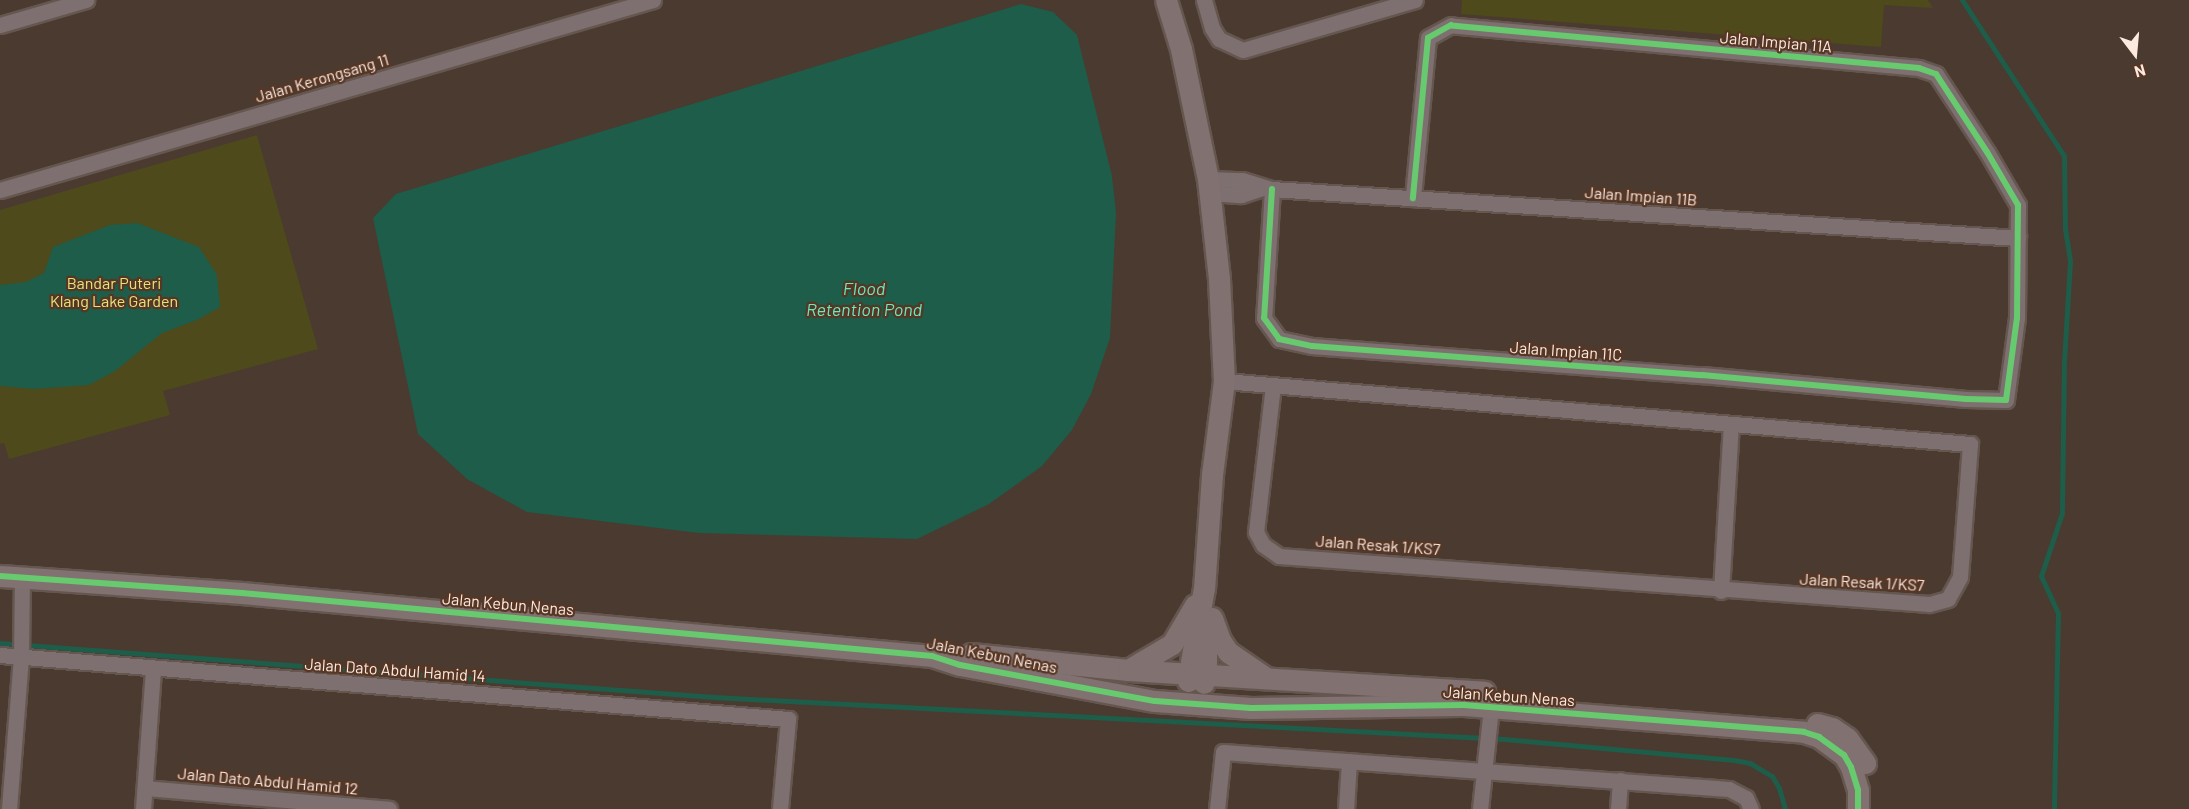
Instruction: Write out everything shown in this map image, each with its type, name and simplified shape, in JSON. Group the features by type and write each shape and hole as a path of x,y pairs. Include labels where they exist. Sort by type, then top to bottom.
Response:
{"street":[{"path":"0,25 60,4 86,0"},
{"name":"Jalan Kerongsang 11","path":"0,190 653,0"},
{"path":"1166,0 1181,49 1209,186 1219,279 1224,381 1212,475 1204,588 1191,662 1197,675 1214,692 1277,708"},
{"path":"1204,0 1212,28 1219,39 1243,50 1414,0"},
{"name":"Jalan Impian 11A","path":"1413,198 1428,38 1451,25 1919,68 1936,74 1987,152 2018,206 2017,318 2006,400"},
{"name":"Jalan Impian 11B","path":"1209,186 1242,180 1268,189 2018,238"},
{"name":"Jalan Impian 11C","path":"1268,189 1264,318 1279,339 1312,346 1702,375 1966,399 2006,400"},
{"name":"Jalan Resak 1/KS7","path":"1224,381 1273,385 1731,424 1970,444 1960,577 1948,599 1929,604 1721,591 1278,556 1263,545 1257,532 1273,385"},
{"path":"1721,591 1731,424"},
{"name":"Jalan Kebun Nenas","path":"0,576 242,593 932,656 962,653 1128,670 1266,678 1492,700 1813,723 1832,728 1857,748 1865,763 1869,809"},
{"path":"6,799 21,657 22,578"},
{"path":"1128,670 1172,644 1204,588"},
{"path":"1204,588 1220,640 1228,652 1266,678"},
{"name":"Jalan Dato Abdul Hamid 14","path":"0,655 153,670 788,719 780,809"},
{"name":"Jalan Kebun Nenas","path":"932,656 960,665 1095,688 1155,701 1277,708 1464,705 1492,700 1519,710 1804,732 1819,737 1844,755 1851,767 1858,790 1858,809"},
{"path":"143,809 153,670"},
{"path":"1095,688 1161,689 1183,684 1197,675"},
{"path":"1480,809 1492,700"},
{"path":"1464,705 1480,721 1486,740"},
{"path":"1486,740 1495,723 1519,710"},
{"path":"1217,809 1223,752 1729,789 1749,803"},
{"path":"1346,809 1349,761"},
{"path":"1618,809 1620,780"},
{"name":"Jalan Dato Abdul Hamid 12","path":"145,788 389,809"}],"green space":[{"path":"1462,0 1928,0 1933,8 1884,5 1881,47 1461,14"},
{"name":"Bandar Puteri Klang Lake Garden","path":"257,135 318,349 163,391 170,415 9,459 4,443 0,444 0,210"}],"water":[{"name":"Flood Retention Pond","path":"1021,4 1053,12 1077,35 1112,176 1116,213 1110,338 1091,394 1072,430 1042,466 989,504 917,539 699,533 527,512 467,479 418,434 373,218 396,194"},
{"path":"137,223 199,247 217,275 220,307 197,320 162,333 115,371 89,385 34,389 0,386 0,285 26,282 44,273 53,247 110,225"}],"waterway":[{"path":"1962,0 2064,156 2065,229 2070,261 2064,362 2062,513 2041,576 2058,613 2054,809"},
{"path":"0,643 714,697 1504,739 1734,760 1750,763 1772,776 1779,788 1785,809"}],"cycle path":[{"path":"1272,189 1264,318 1279,339 1312,346 1702,375 1966,399 2006,400 2017,318 2018,205 1987,152 1936,74 1919,68 1451,25 1428,38 1413,198"},
{"path":"0,576 242,593 932,656 960,665 1155,701 1251,708 1464,705 1804,732 1819,737 1844,755 1851,767 1858,790 1858,809"}]}
